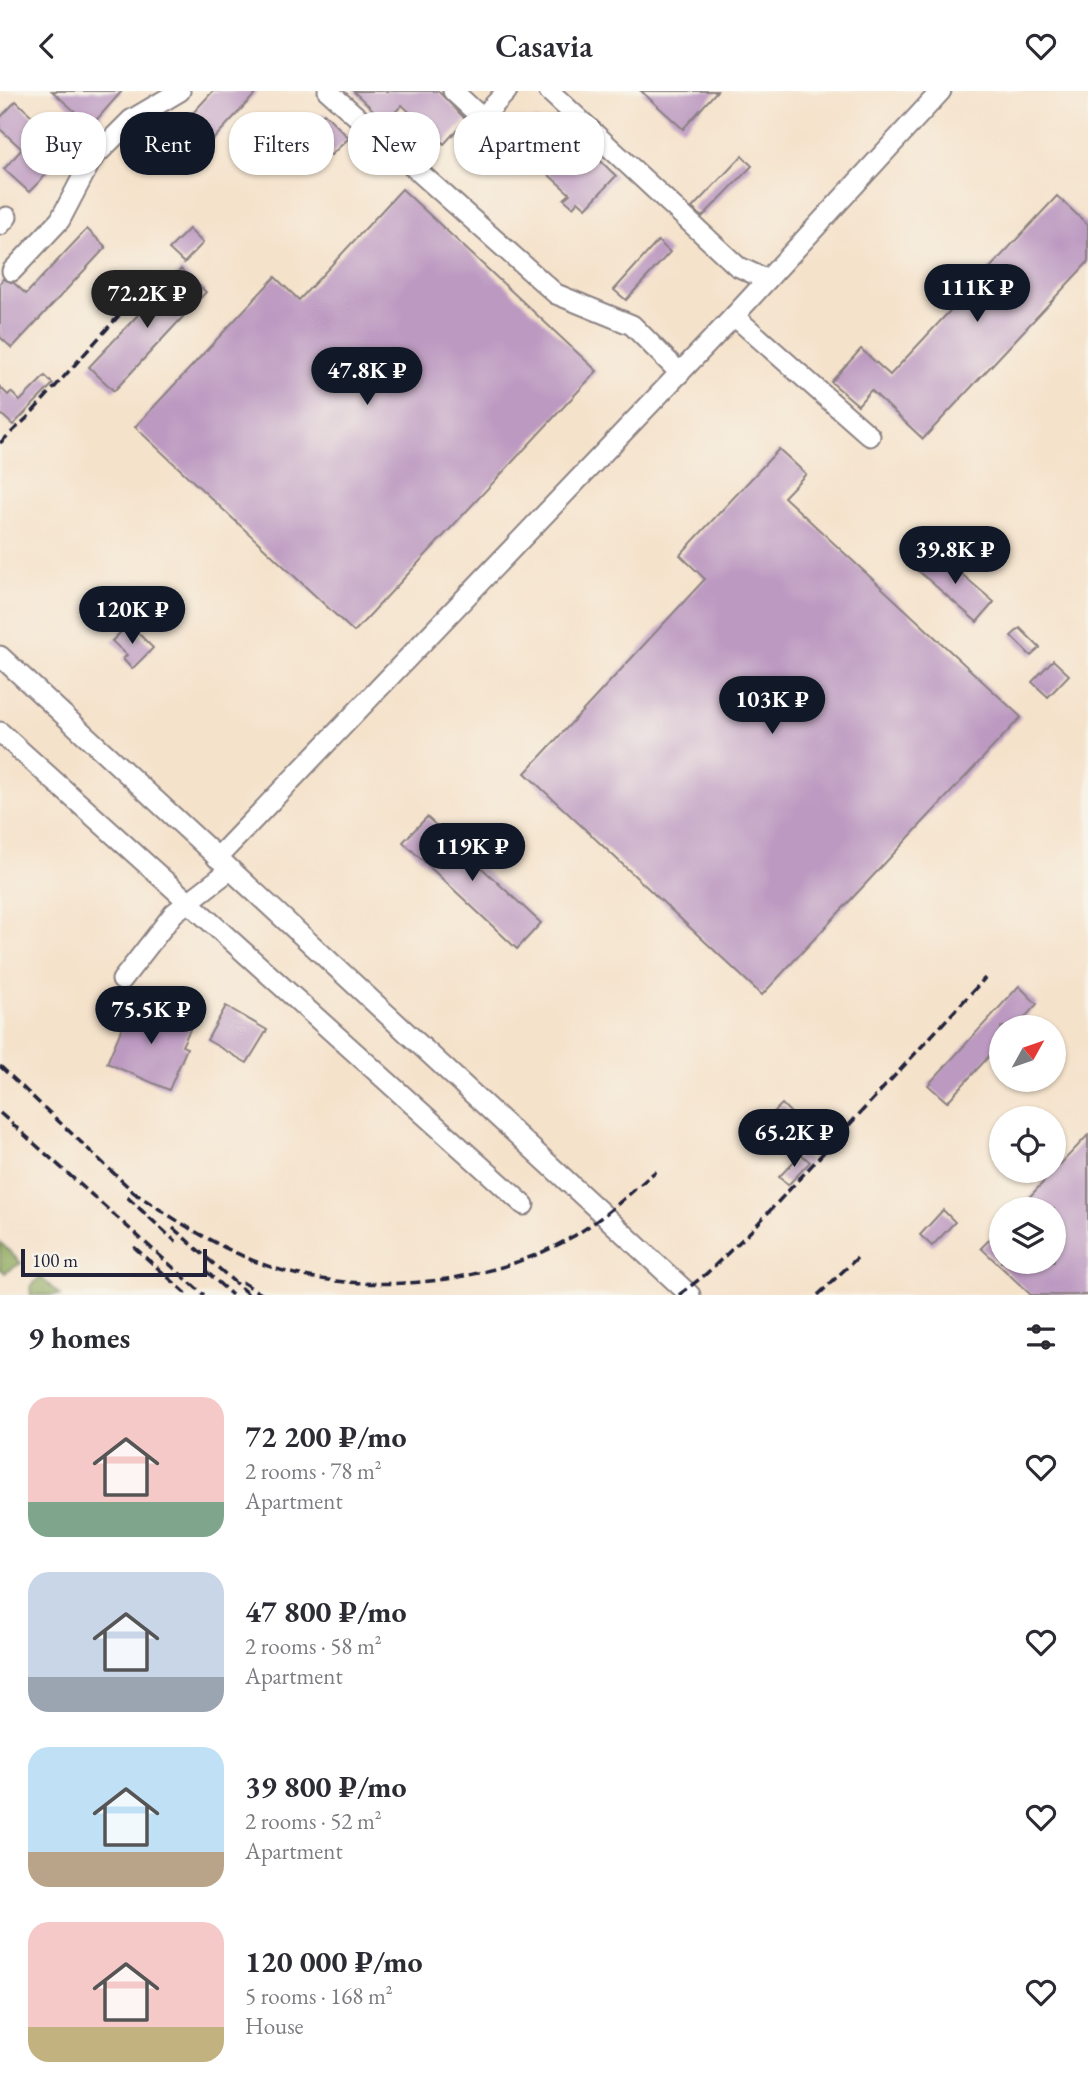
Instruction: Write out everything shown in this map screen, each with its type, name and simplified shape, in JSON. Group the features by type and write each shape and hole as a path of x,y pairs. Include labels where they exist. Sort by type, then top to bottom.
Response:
{"street":[{"path":"12,271 60,220 92,159 131,120 180,91"},
{"path":"328,91 556,294 632,325 680,373"},
{"path":"453,91 482,118 507,91"},
{"path":"549,91 737,266 767,280"},
{"path":"122,980 174,913 224,864 941,91"},
{"path":"734,316 870,436"},
{"path":"0,656 690,1295"},
{"path":"0,732 524,1205"}],"green space":[{"path":"0,1242 21,1263 5,1273 0,1268"},
{"path":"40,1277 60,1295 31,1295 30,1287"}],"building":[{"path":"52,91 122,91 103,112 75,112"},
{"path":"213,91 258,91 239,112 229,112 229,122 215,137 215,112 194,112"},
{"path":"353,91 438,91 458,112 454,112 454,133 444,144 440,140 440,112 410,112 402,105 395,112 375,112"},
{"path":"641,91 717,91 683,129"},
{"path":"16,101 28,112 21,112 21,148 0,129 0,118"},
{"path":"334,123 348,137 334,152"},
{"path":"21,150 21,175 46,175 29,192 4,169"},
{"path":"742,156 752,166 702,217 692,208"},
{"path":"604,164 616,176 586,208 578,201 573,207 564,199 570,194 549,175 604,175"},
{"path":"402,189 597,371 354,632 135,427 275,277 299,300"},
{"path":"1057,196 1088,225 1088,262 923,439 871,390 858,405 831,382 861,349 890,375"},
{"path":"87,229 106,247 12,348 0,337 0,283 3,279 14,283 26,294"},
{"path":"189,229 203,243 184,263 169,249"},
{"path":"658,241 670,252 626,300 614,290"},
{"path":"181,269 206,292 114,391 89,367"},
{"path":"45,376 53,384 13,425 0,413 0,387 8,395 11,392 20,401"},
{"path":"779,449 806,474 784,497 1021,717 762,995 525,773 705,579 680,555"},
{"path":"934,550 994,602 977,622 916,569"},
{"path":"129,624 153,648 132,669 123,659 127,655 112,641"},
{"path":"1020,628 1040,648 1031,656 1011,636"},
{"path":"1053,660 1069,675 1048,697 1032,682"},
{"path":"427,817 541,923 517,949 403,842"},
{"path":"1019,986 1037,1004 1027,1015 992,1015"},
{"path":"139,1002 192,1025 182,1046 187,1048 169,1090 107,1063 125,1021 130,1023"},
{"path":"226,1006 267,1030 247,1063 207,1040"},
{"path":"989,1019 989,1056 947,1102 928,1085"},
{"path":"782,1104 797,1119 784,1132 769,1117"},
{"path":"1088,1135 1088,1295 1031,1295 1009,1274 1066,1274 1066,1197 1029,1197 1043,1183 1066,1183 1066,1158"},
{"path":"801,1154 810,1162 788,1185 779,1177"},
{"path":"943,1210 955,1222 932,1246 920,1235"},
{"path":"989,1240 989,1256 981,1248"}],"railway":[{"path":"0,443 27,418 149,282"},
{"path":"679,1295 706,1274 752,1230 985,978"},
{"path":"0,1066 139,1197"},
{"path":"0,1113 204,1295"},
{"path":"132,1191 206,1238 266,1265 322,1279 395,1283 470,1275 506,1266 540,1253 594,1222 656,1171"},
{"path":"127,1197 176,1242"},
{"path":"173,1228 249,1295"},
{"path":"134,1247 188,1295"},
{"path":"818,1295 857,1258"},
{"path":"206,1271 232,1295"},
{"path":"242,1282 263,1295"}]}
